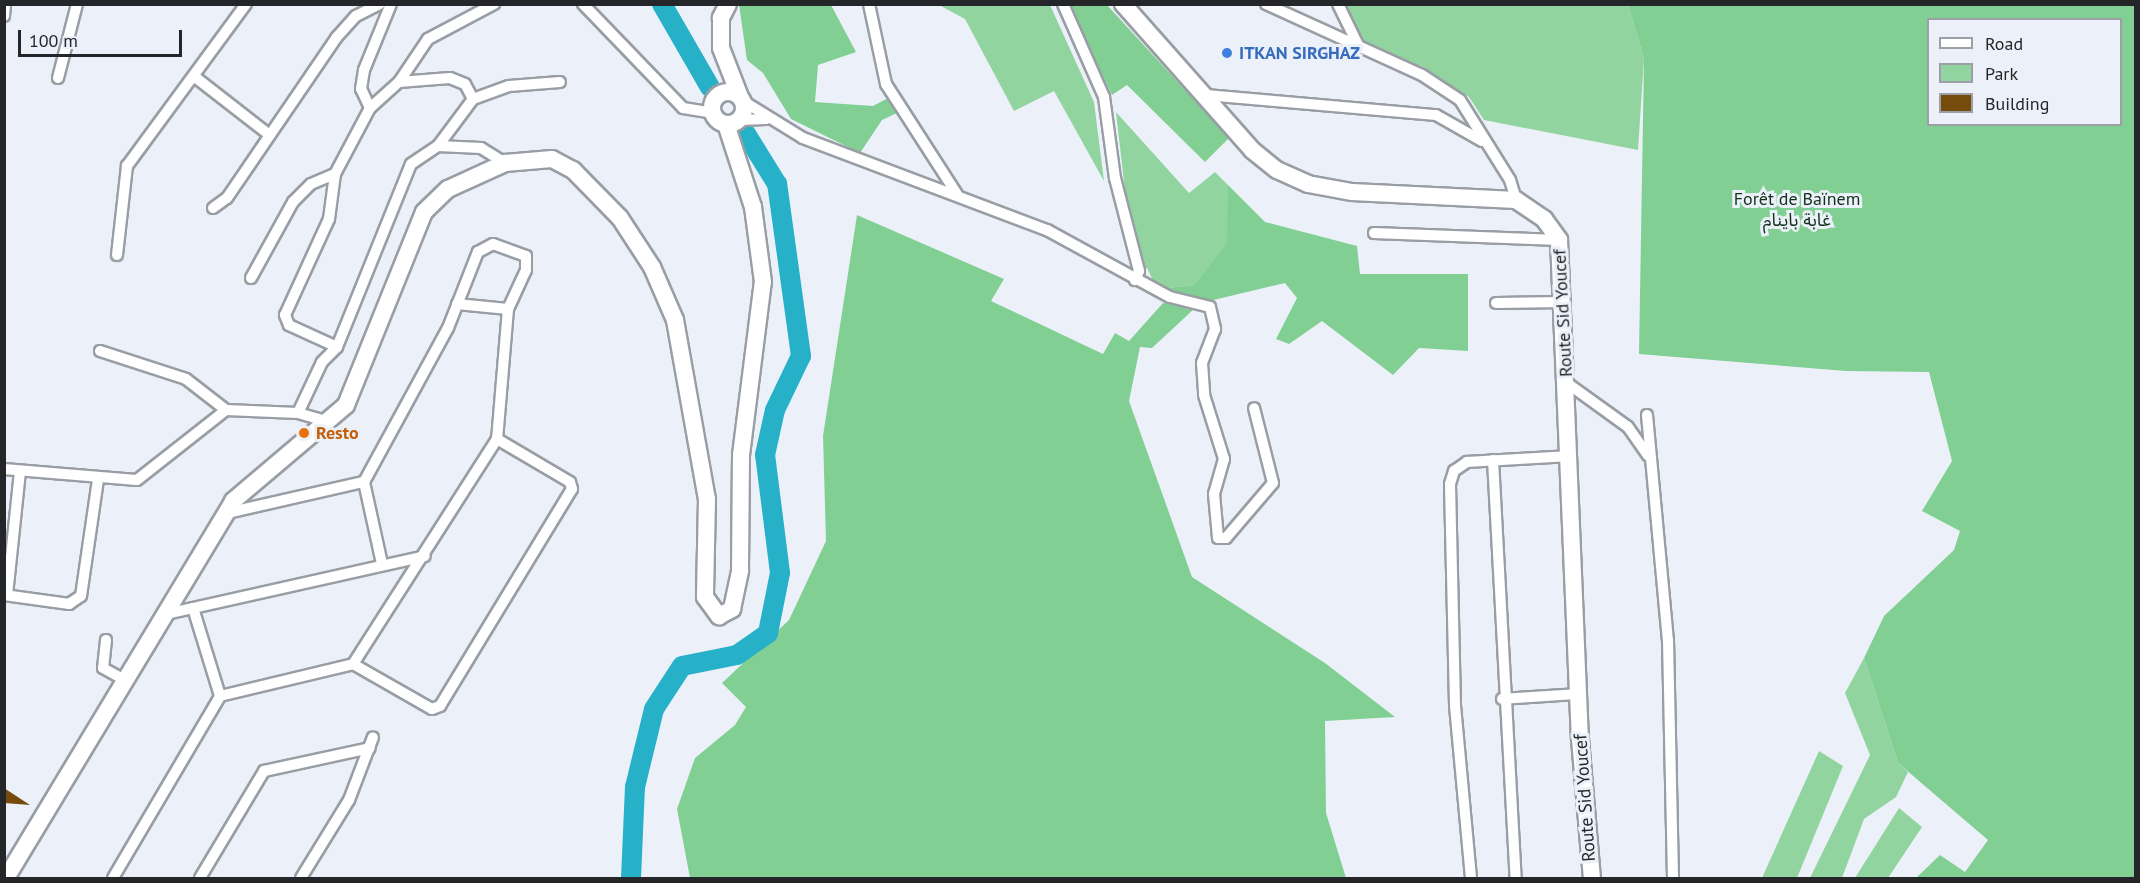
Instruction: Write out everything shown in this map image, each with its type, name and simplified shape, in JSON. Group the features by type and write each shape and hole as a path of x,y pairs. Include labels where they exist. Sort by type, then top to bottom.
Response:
{"main road":[{"path":"715,105 721,48 721,18 728,4"},
{"path":"1123,4 1206,95 1252,150 1308,184 1352,192 1516,200"},
{"path":"721,48 741,99 732,122"},
{"path":"715,105 725,92 741,99"},
{"path":"9,874 90,747 125,680 227,513 272,463 330,422 346,405 369,357 403,256 424,212 448,189 505,163 552,159 573,170 620,218 652,267 675,320 707,499 705,597 718,616 737,600 741,455 763,282 753,207 732,122 715,105"},
{"name":"Route Sid Youcef","path":"1516,200 1544,219 1559,240 1564,302 1578,694 1592,879"}],"street":[{"path":"4,16 5,4"},
{"path":"58,78 77,4"},
{"path":"117,255 127,165 195,77 246,4"},
{"path":"213,208 227,198 267,133 356,16 380,4"},
{"path":"370,108 361,88 364,70 391,4"},
{"path":"337,347 285,320 329,219 335,174 370,108 399,82 428,39 494,4"},
{"path":"583,4 682,108 715,105"},
{"path":"869,4 886,84 957,194"},
{"path":"1063,4 1104,97 1115,178 1139,271 1136,280"},
{"path":"1266,4 1422,75 1460,100 1475,118 1482,141 1510,180 1516,200"},
{"path":"1338,4 1359,47"},
{"path":"195,77 267,133"},
{"path":"399,82 450,78 465,84 474,99"},
{"path":"298,412 322,362 337,347 411,164 438,146 474,99 509,86 561,82"},
{"path":"1206,95 1436,115 1482,141"},
{"path":"741,99 766,119 856,159 957,194 1047,230 1170,297 1202,301 1215,315 1202,363 1204,395 1224,459 1214,494 1218,538 1226,538 1273,483 1254,408"},
{"path":"732,122 766,119"},
{"path":"438,146 481,148 505,163"},
{"path":"251,278 293,202 311,184 335,174"},
{"path":"1374,233 1559,240"},
{"path":"113,879 220,696 353,664 425,555 497,439 508,309 528,262 526,256 493,244 478,252 457,304 364,482 382,564"},
{"path":"1496,303 1564,302"},
{"path":"457,304 508,309"},
{"path":"100,351 186,379 226,410"},
{"path":"1567,383 1628,427 1649,456"},
{"path":"4,469 98,480 137,480 149,474 206,420 226,410 298,412 330,422"},
{"path":"1647,415 1649,456 1668,640 1673,879"},
{"path":"353,664 432,709 440,706 572,489 570,482 497,439"},
{"path":"1471,879 1455,705 1450,484 1454,471 1467,462 1570,456"},
{"path":"1493,460 1502,699 1516,879"},
{"path":"20,472 6,595 69,604 81,596 98,480"},
{"path":"227,513 364,482"},
{"path":"166,614 425,555"},
{"path":"193,608 220,696"},
{"path":"105,640 103,668 125,680"},
{"path":"1502,699 1578,694"},
{"path":"301,879 349,800 373,736"},
{"path":"200,879 264,771 370,748"}],"green space":[{"path":"739,5 831,5 856,52 818,65 815,102 873,106 890,97 899,112 882,120 860,153 791,119 763,73 747,60"},
{"path":"939,5 1050,5 1094,102 1104,181 1054,91 1014,111 965,19"},
{"path":"1067,5 1107,5 1229,138 1205,162 1127,85 1112,95"},
{"path":"1346,5 1628,5 1644,59 1638,150 1484,120 1469,97 1423,67 1363,43"},
{"name":"Forêt de Baïnem غابة باينام","path":"1628,5 2135,5 2135,878 1916,878 1940,855 1965,872 1988,840 1898,763 1864,658 1884,616 1954,550 1960,531 1922,511 1952,461 1929,372 1846,371 1639,354 1644,59"},
{"path":"1116,112 1189,193 1215,172 1228,185 1228,243 1194,285 1157,289 1147,268 1142,270 1129,226"},
{"path":"1228,185 1265,222 1357,246 1360,274 1468,274 1468,351 1419,348 1393,375 1322,321 1289,344 1276,339 1297,298 1285,283 1201,303 1157,289 1194,285 1227,243"},
{"path":"857,215 1004,279 991,301 1103,354 1115,333 1129,341 1163,303 1194,309 1152,348 1140,347 1129,401 1192,577 1325,663 1395,717 1325,721 1326,813 1346,878 690,878 677,809 695,758 735,725 746,707 722,683 789,620 826,541 823,436"},
{"path":"1864,658 1898,763 1908,772 1896,797 1864,819 1842,878 1810,878 1870,755 1845,693"},
{"path":"1819,751 1843,766 1797,878 1762,878"},
{"path":"1899,808 1922,827 1888,878 1855,878"}],"building":[{"path":"4,788 30,805 4,803"}],"waterway":[{"path":"662,4 710,87"},
{"path":"631,878 635,787 654,709 682,666 737,655 768,633 780,573 765,455 775,410 801,356 777,184 746,134"}],"place":[{"name":"ITKAN SIRGHAZ","path":"1227,53"},
{"name":"Resto","path":"304,433"}]}
